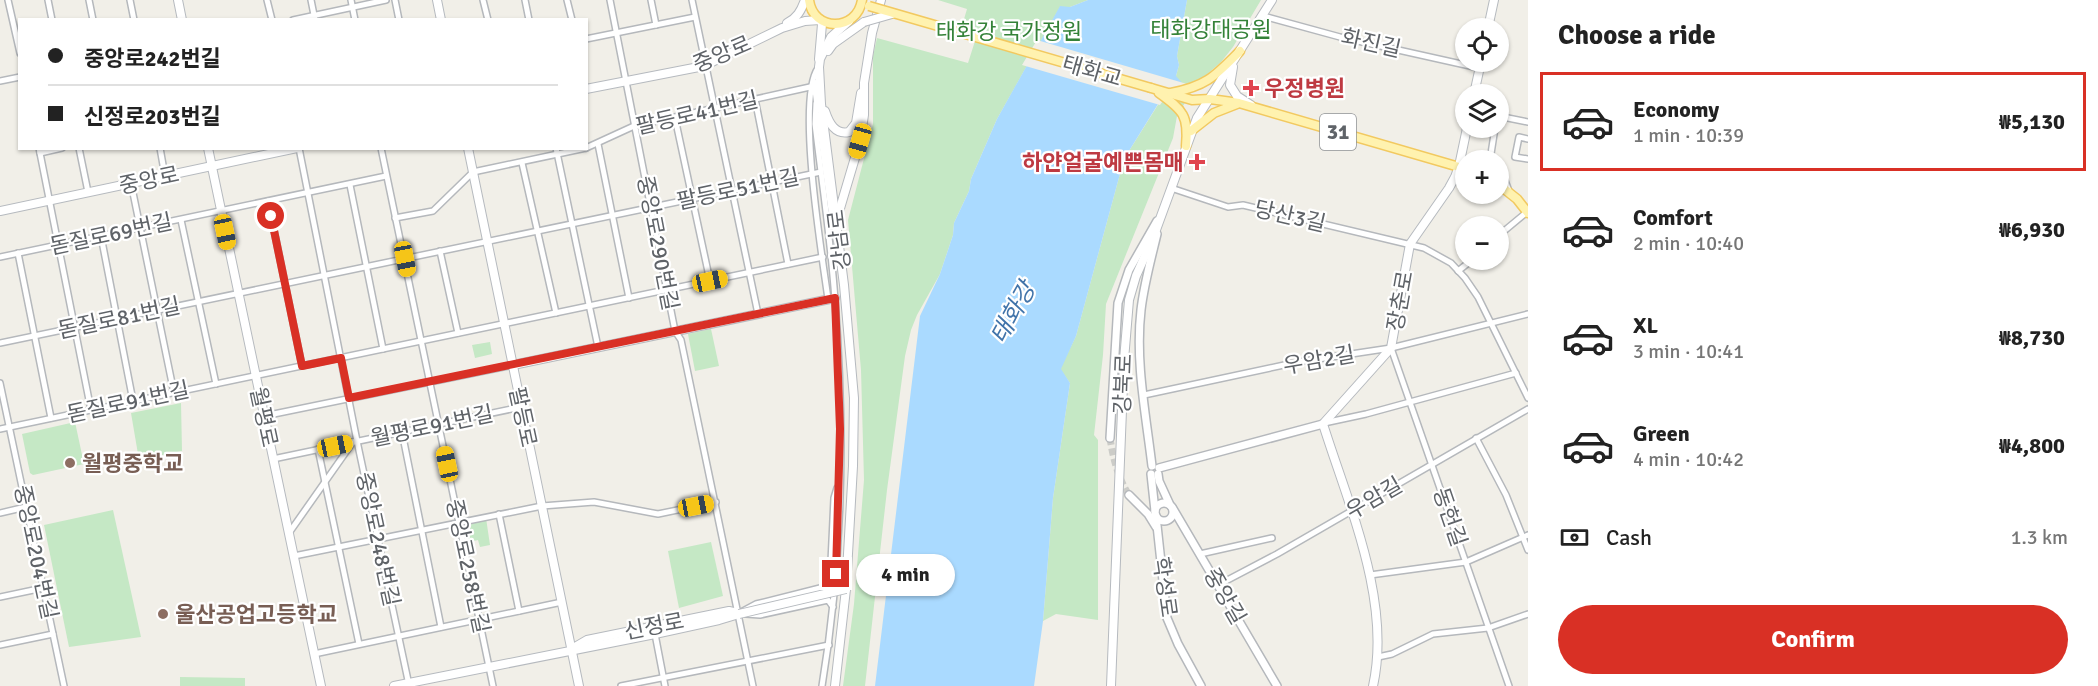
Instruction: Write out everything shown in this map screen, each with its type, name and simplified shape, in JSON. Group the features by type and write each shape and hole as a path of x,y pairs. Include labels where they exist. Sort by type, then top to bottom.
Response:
{"main road":[{"path":"178,0 182,18"},
{"path":"437,0 441,18"},
{"path":"782,28 794,20 805,0 820,20 835,25 849,21"},
{"path":"819,103 834,128 839,132 849,132 856,123 872,33 881,0"},
{"name":"강북로","path":"1111,686 1127,313 1136,276 1162,214 1197,118 1272,0"},
{"path":"1490,18 1494,0"},
{"path":"819,64 831,37 858,12 864,3"},
{"name":"태화교","path":"864,3 892,14 1168,93 1185,94"},
{"path":"819,64 834,44 864,22 892,14"},
{"name":"중앙로","path":"588,90 705,66 782,28 805,21 820,20"},
{"name":"강남로","path":"820,20 822,34 818,51 819,103 837,219 854,398 853,466 846,590 835,686"},
{"path":"1185,94 1218,73 1238,55"},
{"path":"1238,55 1230,85 1237,96 1260,109"},
{"path":"837,219 860,141 864,115 864,83"},
{"path":"1151,88 1180,109 1186,120 1186,146"},
{"name":"31","path":"1185,94 1239,103 1455,166"},
{"path":"1191,131 1214,113 1239,103"},
{"name":"월평로","path":"208,150 321,686"},
{"name":"중앙로","path":"0,211 288,150"},
{"name":"팔등로","path":"468,150 579,686"},
{"name":"장춘로","path":"1323,424 1391,348 1410,244 1455,179"},
{"path":"1509,192 1527,212"},
{"path":"513,365 832,298"},
{"path":"1323,424 1370,576 1379,638 1373,686"},
{"name":"신정로","path":"607,640 656,634 729,611 739,614 846,590"},
{"name":"신정로","path":"394,686 705,620"}],"street":[{"path":"8,0 18,44"},
{"path":"48,0 52,18"},
{"path":"89,0 93,18"},
{"path":"130,0 134,18"},
{"path":"267,0 272,18"},
{"path":"311,0 314,17 386,0"},
{"path":"351,0 355,18"},
{"path":"395,0 399,18"},
{"path":"483,0 488,18"},
{"path":"525,0 529,18"},
{"path":"567,0 572,18"},
{"name":"중앙로290번길","path":"610,0 675,331 681,340 753,686"},
{"path":"651,0 656,25"},
{"path":"692,0 758,314"},
{"name":"화진길","path":"1263,16 1341,37 1455,60"},
{"path":"588,39 695,17"},
{"path":"819,64 814,73 814,81 819,103 834,231 839,237"},
{"path":"0,81 18,77"},
{"path":"814,81 810,87 809,110 812,173 823,257 832,298"},
{"name":"팔등로41번길","path":"588,147 634,126 810,87"},
{"path":"755,99 788,264"},
{"path":"819,103 815,124 840,384 839,482 833,607 822,686"},
{"path":"675,118 710,281"},
{"path":"1509,119 1528,123"},
{"path":"1528,139 1519,137 1515,157 1528,159"},
{"path":"598,144 629,298"},
{"path":"79,150 88,192"},
{"path":"160,150 165,176"},
{"name":"중앙로248번길","path":"298,150 349,398 355,442 409,684"},
{"name":"중앙로258번길","path":"381,150 493,686"},
{"path":"40,151 91,410"},
{"path":"557,152 598,347"},
{"name":"팔등로41번길","path":"473,172 522,163 557,152"},
{"path":"522,163 556,314"},
{"path":"395,218 433,211 473,172"},
{"name":"팔등로51번길","path":"366,267 821,172"},
{"name":"돋질로69번길","path":"0,257 386,176"},
{"path":"131,183 174,393"},
{"path":"350,185 383,349"},
{"name":"당산3길","path":"1171,188 1228,207 1243,205 1410,244 1437,254 1450,262 1478,297 1528,398"},
{"path":"268,201 302,366"},
{"path":"1509,227 1527,212"},
{"path":"1156,516 1155,471 1141,364 1141,310 1162,214"},
{"path":"1110,438 1116,313 1121,289 1138,252 1162,214"},
{"path":"181,220 216,384"},
{"path":"101,236 133,401"},
{"path":"440,251 458,333"},
{"path":"18,253 51,418"},
{"name":"돋질로91번길","path":"0,429 823,257"},
{"name":"돋질로81번길","path":"0,343 366,267"},
{"name":"우암2길","path":"1144,395 1298,362 1391,348 1528,314"},
{"name":"동헌길","path":"1391,348 1509,686"},
{"path":"264,416 513,365"},
{"path":"1155,471 1516,373"},
{"name":"중앙로204번길","path":"0,383 64,686"},
{"name":"월평로91번길","path":"273,459 521,407"},
{"name":"우암길","path":"1218,585 1528,409"},
{"path":"402,432 441,627"},
{"path":"1476,438 1506,495 1525,536 1528,550"},
{"path":"289,533 355,442"},
{"path":"318,449 359,644"},
{"name":"중앙길","path":"1155,471 1171,506 1277,686"},
{"path":"739,614 756,604 828,586 834,498 839,482"},
{"path":"1129,495 1156,516 1168,519 1172,515 1171,506 1161,503 1157,507 1156,516"},
{"path":"294,556 542,506 594,502 658,514 716,502"},
{"path":"0,513 26,507"},
{"path":"499,514 519,611"},
{"name":"학성로","path":"1156,516 1167,618 1201,686"},
{"path":"1370,576 1466,562 1525,536"},
{"path":"1200,554 1272,538"},
{"path":"0,597 44,588"},
{"path":"739,614 760,615 828,600 833,607"},
{"path":"314,654 562,602"},
{"path":"1378,657 1392,654 1432,634 1488,628 1528,614"},
{"path":"0,645 53,634"},
{"name":"신정로","path":"656,634 665,686"},
{"path":"621,686 829,645"}],"green space":[{"name":"태화강 국가정원","path":"938,0 1088,0 1070,7 1060,7 997,119 954,223 953,235 940,274 911,330 905,356 887,490 865,686 843,686 854,604 864,480 861,370 848,220 873,124 873,56 877,38 968,63 975,41 959,36 967,9"},
{"name":"태화강대공원","path":"1187,0 1261,0 1233,47 1221,62 1196,84 1177,116 1173,138 1106,304 1094,435 1098,440 1098,620 1056,614 1043,621 1053,498 1070,383 1060,369 1076,336 1124,159 1176,76 1179,65 1177,56"},
{"path":"711,329 719,366 695,371 688,334"},
{"path":"490,342 492,354 475,358 472,345"},
{"path":"181,403 182,451 139,460 131,413"},
{"path":"75,422 84,464 33,475 30,473 22,434"},
{"path":"113,510 141,637 69,647 44,525"},
{"path":"486,518 490,545 480,547 478,540 465,543 461,523"},
{"path":"711,542 723,596 679,608 668,551"},
{"path":"180,677 245,678 245,686 180,686"}],"water":[{"name":"태화강","path":"1088,0 1187,0 1177,56 1179,65 1176,76 1184,85 1168,88 1124,159 1076,336 1061,369 1070,383 1053,498 1043,621 1034,686 875,686 920,316 940,274 953,235 954,223 997,119 1060,6 1070,7"}],"pier":[{"path":"1037,40 1187,84 1187,86 1177,87 1170,91 1160,105 1022,65"}],"tunnel":[{"path":"1110,438 1116,468 1129,495"}],"place":[{"name":"우정병원","path":"1251,88"},
{"name":"하얀얼굴예쁜몸매","path":"1197,162"},
{"name":"월평중학교","path":"70,463"},
{"name":"울산공업고등학교","path":"163,614"}],"route":[{"path":"271,216 302,366 341,358 349,398 835,298 840,384 836,574"}]}
